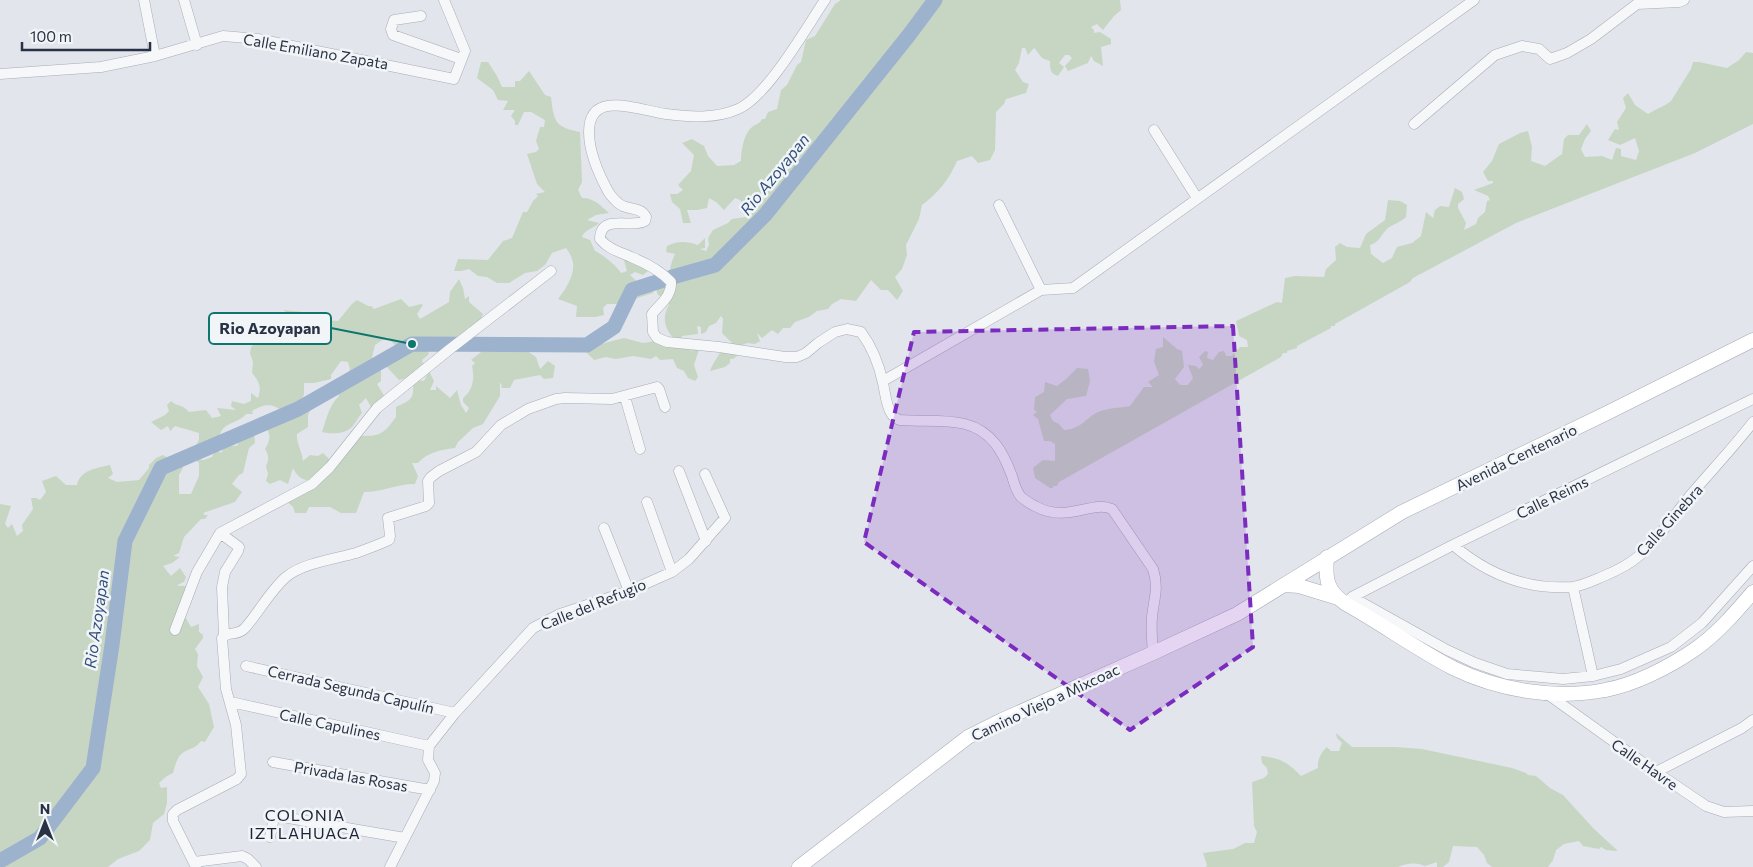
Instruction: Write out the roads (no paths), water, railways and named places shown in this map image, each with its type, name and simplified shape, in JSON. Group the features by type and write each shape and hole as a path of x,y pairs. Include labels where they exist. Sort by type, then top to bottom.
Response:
{"main road":[{"name":"Avenida Centenario","path":"1286,585 1327,557 1402,512 1753,340"},
{"path":"1327,557 1326,574 1328,583 1344,599 1455,669 1497,684 1546,693 1604,691 1628,684 1672,664 1694,650 1715,633 1753,592"},
{"path":"1286,585 1299,586 1344,599"},
{"name":"Camino Viejo a Mixcoac","path":"799,867 968,737 1237,614 1286,585"}],"street":[{"path":"144,0 155,56"},
{"path":"184,0 197,45"},
{"path":"421,16 394,20 390,29 393,35 461,59 465,50 444,0"},
{"path":"825,0 764,89 738,109 707,117 665,114 631,106 604,107 594,113 590,120 589,138 602,180 611,195 623,206 640,210 646,216 645,221 641,224 617,222 607,225 603,229 600,239 610,248 663,274 671,282 671,289 667,297 652,314 653,332 657,338 667,342 798,357 835,332 847,329 861,332 868,341 876,358 890,413 895,418 914,422 967,424 984,432 997,445 1021,496 1030,504 1040,509 1061,514 1101,506 1112,509 1116,512 1128,534 1153,569 1156,577 1157,593 1152,618 1152,653"},
{"path":"883,381 1041,290 1073,288 1474,0"},
{"path":"1414,124 1495,55 1522,46 1539,49 1550,59 1567,53 1591,38 1636,4 1679,2 1684,0"},
{"name":"Calle Emiliano Zapata","path":"0,73 101,66 155,56 223,36 258,39 454,79 461,59"},
{"path":"1154,130 1197,198"},
{"path":"999,205 1041,290"},
{"path":"175,630 197,572 220,533 312,484 330,467 377,408 551,271"},
{"path":"224,635 235,634 244,629 280,583 294,571 389,540 388,518 426,506 428,502 428,481 431,477 476,452 495,431 513,417 528,409 556,399 612,399 657,387 659,388 664,407"},
{"path":"625,397 640,449"},
{"name":"Calle Reims","path":"1344,599 1753,399"},
{"name":"Calle Ginebra","path":"1454,545 1472,561 1507,578 1540,586 1573,587 1613,572 1640,556 1753,422"},
{"path":"679,471 706,541"},
{"name":"Calle del Refugio","path":"429,746 455,713 533,628 560,614 629,591 672,572 689,559 725,518 705,474"},
{"path":"647,502 672,572"},
{"path":"604,528 629,591"},
{"path":"220,533 238,547 238,551 225,572 222,587 224,635 222,638 226,689 236,725 240,774 238,779 177,810 173,814 173,821 195,864 242,856 248,858 256,867"},
{"path":"1344,599 1475,663 1506,674 1562,679 1593,676 1621,669 1671,647 1702,623 1753,566"},
{"path":"1573,587 1593,676"},
{"name":"Cerrada Segunda Capulín","path":"246,666 455,713"},
{"name":"Calle Havre","path":"1546,693 1656,772 1716,811 1730,813 1753,810"},
{"name":"Calle Capulines","path":"231,702 429,746"},
{"path":"1656,772 1742,728 1753,720"},
{"path":"390,867 435,777 428,760 429,746"},
{"name":"Privada las Rosas","path":"272,762 430,790"},
{"path":"270,837 272,820 276,816 405,838"}],"waterway":[{"name":"Rio Azoyapan","path":"0,861 40,838 93,768 112,645 125,541 161,468 298,409 412,344 587,345 614,327 632,290 715,265 765,215 935,0"}],"place":[{"name":"Rio Azoyapan","path":"412,344"}],"district":[{"name":"COLONIA IZTLAHUACA","path":"305,823"}]}
